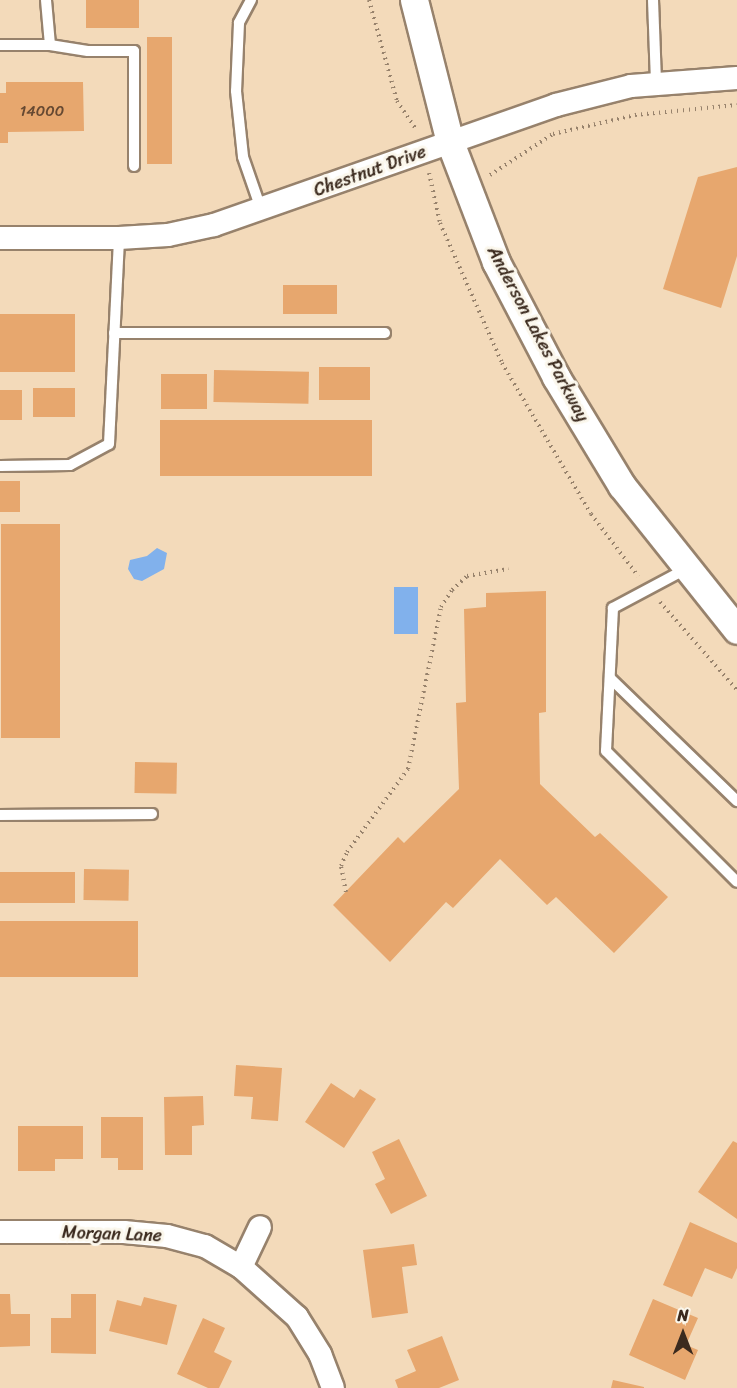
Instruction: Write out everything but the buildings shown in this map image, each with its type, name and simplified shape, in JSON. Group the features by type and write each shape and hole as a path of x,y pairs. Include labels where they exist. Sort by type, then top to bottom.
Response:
{"street":[{"name":"Anderson Lakes Parkway","path":"414,0 450,142 496,262 556,376 622,486 737,630"},
{"name":"Chestnut Drive","path":"0,238 119,238 168,235 261,209 556,105 656,83 737,78"},
{"path":"241,1267 260,1227"},
{"name":"Morgan Lane","path":"0,1232 167,1236 205,1246 241,1267 297,1317 320,1354 333,1388"}],"lane":[{"path":"46,0 50,45"},
{"path":"251,0 239,23 236,91 243,157 261,209"},
{"path":"653,0 656,83"},
{"path":"0,45 50,45 88,51 134,51 134,166"},
{"path":"0,466 70,465 109,444 119,238"},
{"path":"114,333 385,333"},
{"path":"686,569 650,591 613,608 606,751 737,882"},
{"path":"610,678 737,801"},
{"path":"0,815 153,814"}],"path":[{"path":"369,0 397,101 417,130 440,223 502,363 591,514 650,591 737,690"},
{"path":"500,171 553,134 635,115 737,105"},
{"path":"346,892 341,866 347,852 408,769 441,607 452,590 467,576 508,569"}],"water":[{"path":"157,548 167,553 164,569 142,581 134,579 128,569 130,560 147,556"},
{"path":"394,587 418,587 418,634 394,634"}]}
